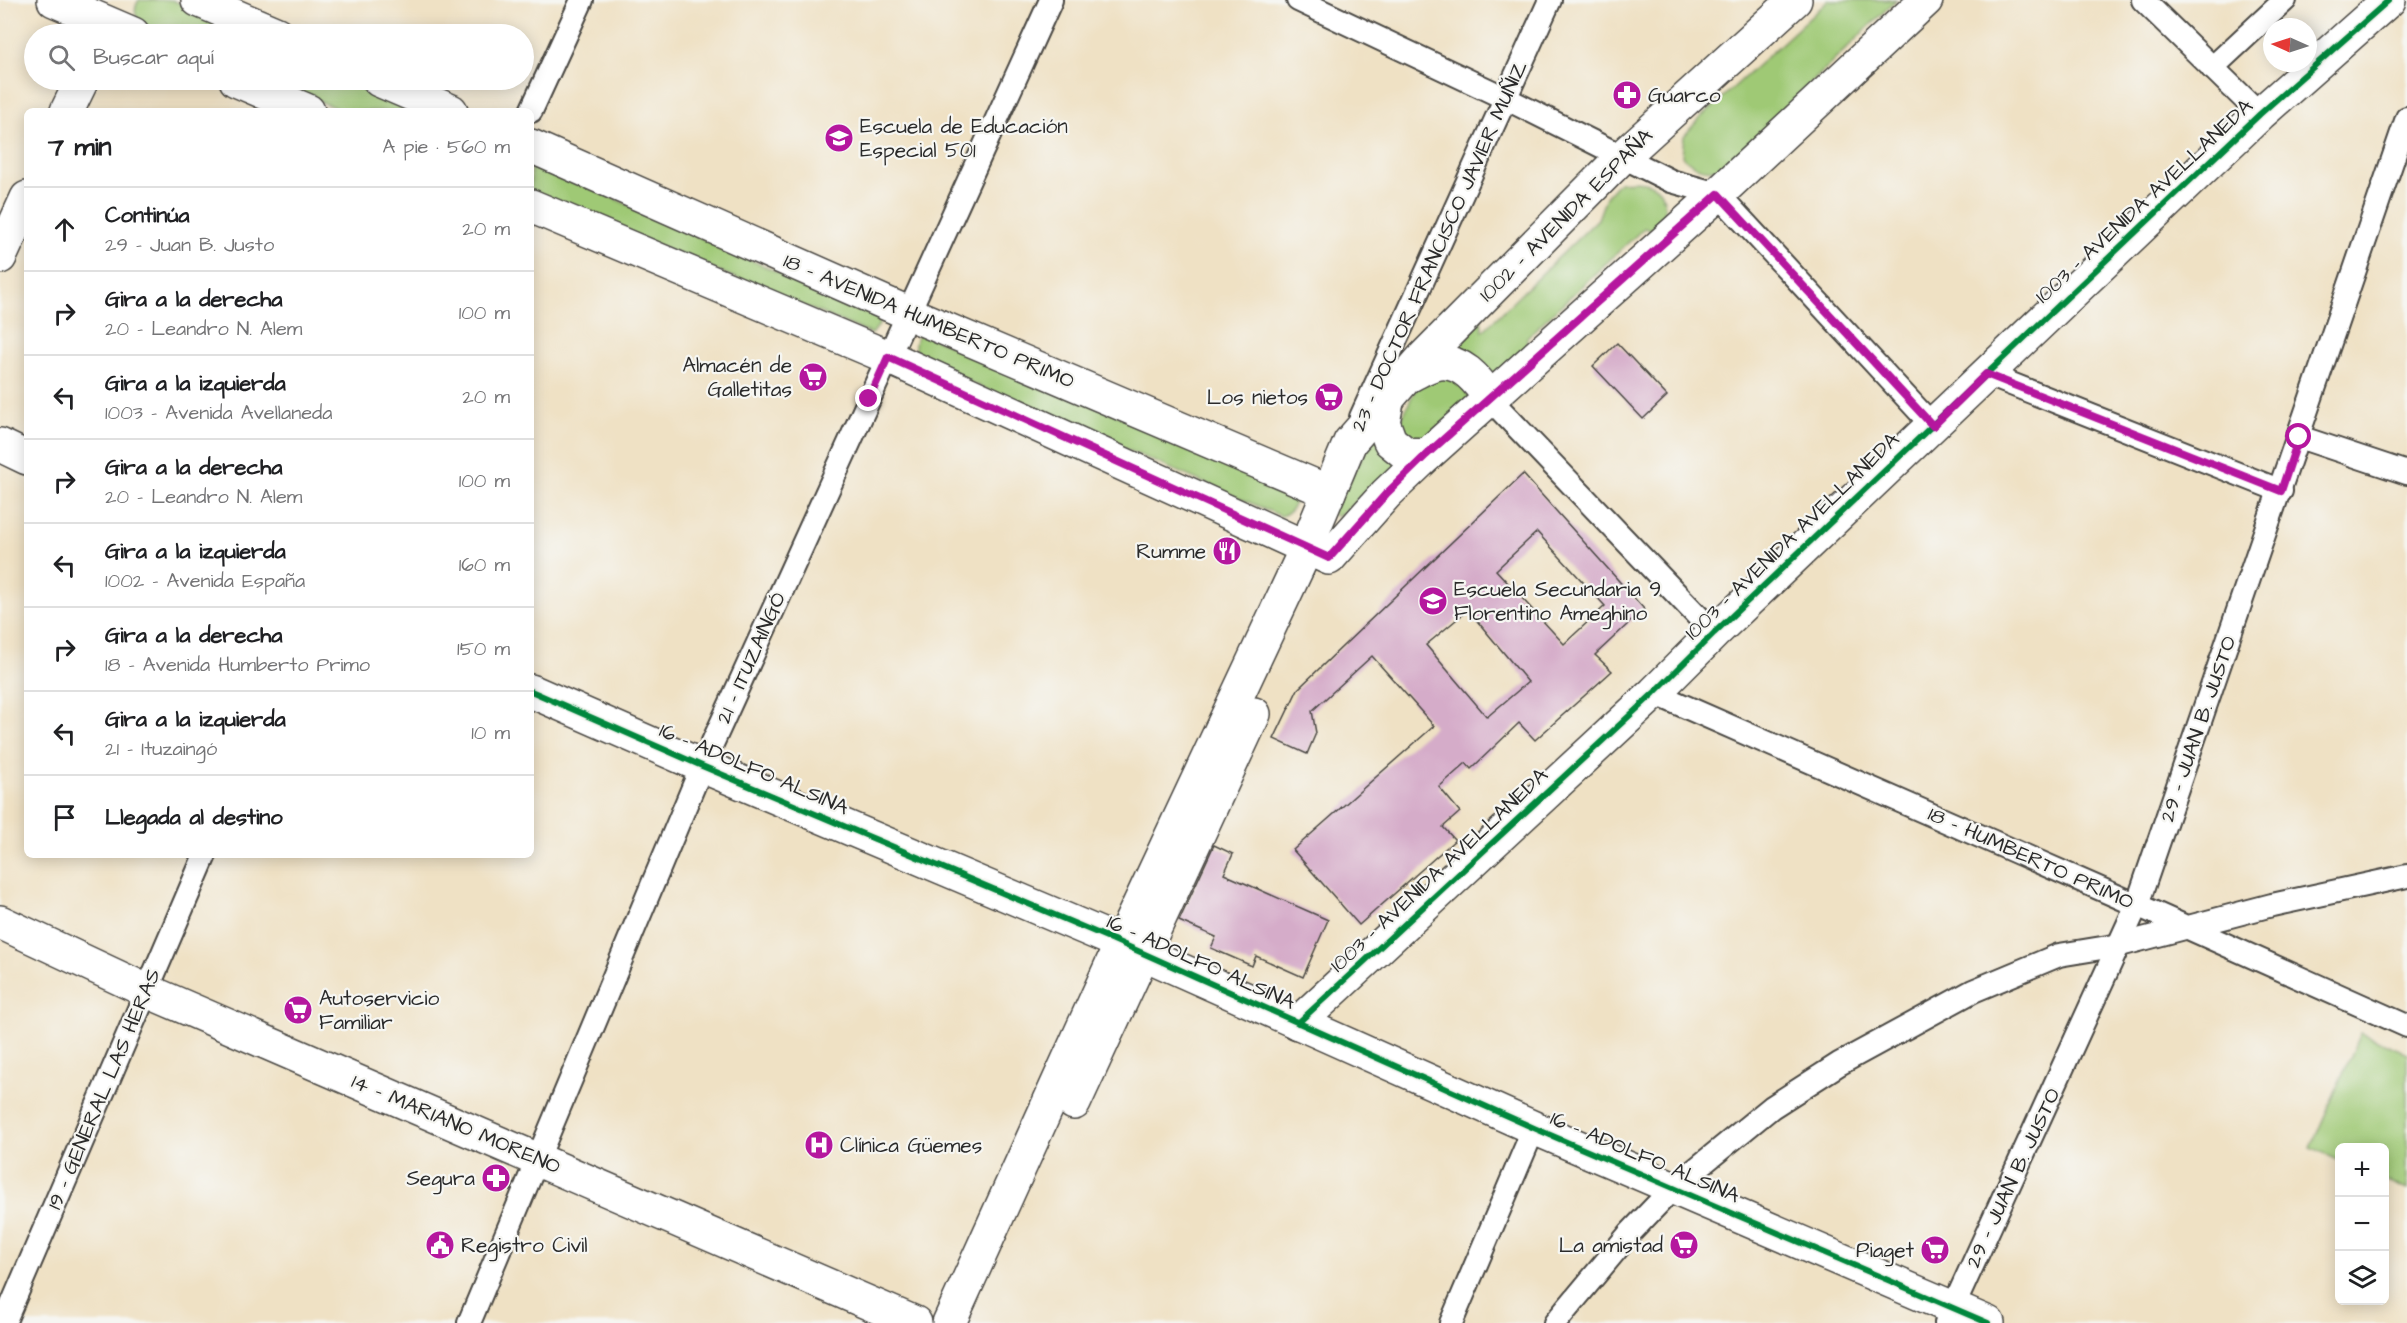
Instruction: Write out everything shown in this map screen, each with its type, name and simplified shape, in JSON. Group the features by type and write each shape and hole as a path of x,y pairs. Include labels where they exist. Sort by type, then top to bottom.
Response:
{"street":[{"path":"54,0 115,23"},
{"path":"198,0 253,24"},
{"path":"532,108 582,0"},
{"name":"21 - ITUZAINGÓ","path":"469,1323 702,766 1051,0"},
{"path":"1298,0 1505,98 1671,181 1718,194 1933,426"},
{"name":"23 - DOCTOR FRANCISCO JAVIER MUÑIZ","path":"1317,553 1329,492 1350,442 1550,0"},
{"name":"1002 - AVENIDA ESPAÑA","path":"1350,442 1408,376 1622,157 1795,0"},
{"path":"949,1323 1132,948 1317,553 1386,494 1426,455 1718,194 1926,0"},
{"path":"2144,0 2260,114"},
{"path":"2212,68 2285,0"},
{"name":"1003 - AVENIDA AVELLANEDA","path":"1298,1023 1654,693 1713,633 2260,114 2389,0"},
{"path":"68,108 77,90"},
{"path":"259,90 301,108"},
{"path":"402,90 444,108"},
{"name":"29 - JUAN B. JUSTO","path":"1950,1315 2137,905 2281,491 2407,118"},
{"name":"18 - AVENIDA HUMBERTO PRIMO","path":"534,147 908,313 1329,492"},
{"path":"0,257 24,205"},
{"path":"534,207 888,357 1317,553"},
{"path":"1408,376 1435,364 1451,362 1470,373 1490,399 1713,633"},
{"path":"1986,374 2281,491"},
{"path":"1387,402 1383,422 1390,441 1406,454 1426,455"},
{"path":"2299,437 2407,473"},
{"path":"0,445 24,457"},
{"name":"16 - ADOLFO ALSINA","path":"534,692 1132,948 1534,1128 1674,1188 1950,1315 1988,1323"},
{"name":"18 - HUMBERTO PRIMO","path":"1654,693 2407,1026"},
{"name":"19 - GENERAL LAS HERAS","path":"4,1323 145,990 204,858"},
{"path":"1556,1323 1615,1250 1674,1188 1772,1107 1839,1064 1973,991 2059,956 2120,945 2272,905 2407,876"},
{"name":"14 - MARIANO MORENO","path":"0,922 145,990 915,1323"},
{"path":"974,1323 1132,948"},
{"path":"1450,1323 1534,1128"}],"green space":[{"path":"139,0 172,0 227,24 142,24 137,18 136,7"},
{"path":"1829,0 1896,0 1725,167 1702,169 1682,156 1684,136 1698,120"},
{"path":"293,90 375,90 417,108 336,108"},
{"path":"534,162 879,318 879,325 872,334 534,195"},
{"path":"1619,182 1644,182 1658,190 1665,210 1661,225 1657,232 1644,228 1527,337 1526,360 1500,381 1441,352 1480,314 1483,331 1598,219 1606,197"},
{"path":"920,333 1294,488 1294,505 1281,516 925,363 915,349"},
{"path":"1434,374 1455,376 1472,402 1423,448 1404,436 1399,425 1415,390"},
{"path":"1376,433 1403,464 1337,517 1333,514 1334,507"},
{"path":"2361,1033 2407,1053 2407,1190 2389,1182 2389,1143 2335,1143 2335,1158 2311,1147"}],"building":[{"path":"1617,343 1667,396 1643,419 1593,366"},
{"path":"1523,474 1644,609 1595,655 1612,671 1535,740 1519,723 1471,769 1466,763 1439,787 1460,812 1443,827 1455,840 1359,925 1293,850 1434,726 1372,656 1312,711 1316,733 1307,754 1274,739 1298,689","holes":["1537,532 1605,606 1564,644 1496,570","1468,610 1528,682 1487,717 1426,645"]},
{"path":"1214,845 1233,854 1224,874 1328,920 1303,977 1256,956 1252,966 1211,948 1216,937 1179,921"}],"cycle path":[{"path":"1298,1023 1654,693 1714,633 2260,114 2389,0"},
{"path":"534,692 1109,938 1534,1128 1988,1323"}],"place":[{"name":"Guarco","path":"1627,95"},
{"name":"Escuela de Educación Especial 501","path":"839,138"},
{"name":"Almacén de Galletitas","path":"813,377"},
{"name":"Los nietos","path":"1329,397"},
{"name":"Rumme","path":"1227,551"},
{"name":"Escuela Secundaria 9 Florentino Ameghino","path":"1433,601"},
{"name":"Autoservicio Familiar","path":"298,1010"},
{"name":"Clínica Güemes","path":"819,1145"},
{"name":"Segura","path":"496,1178"},
{"name":"Registro Civil","path":"440,1245"},
{"name":"La amistad","path":"1684,1245"},
{"name":"Piaget","path":"1935,1250"}],"route":[{"path":"869,399 888,357 1329,558 1386,494 1426,455 1718,194 1933,426 1986,374 2281,491 2299,437"}]}
